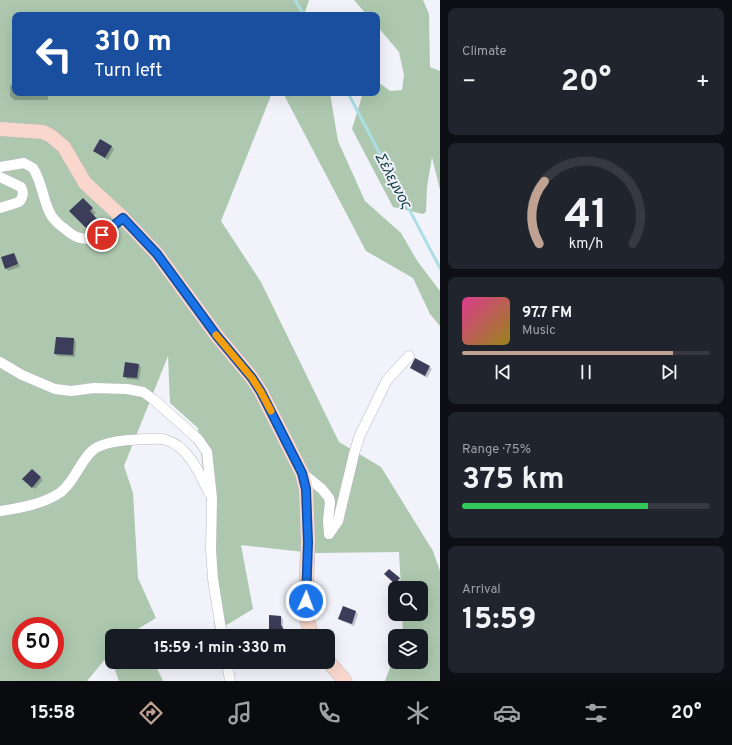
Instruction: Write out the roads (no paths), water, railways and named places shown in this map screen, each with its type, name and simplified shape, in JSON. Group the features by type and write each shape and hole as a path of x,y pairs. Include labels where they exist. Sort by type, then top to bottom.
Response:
{"main road":[{"path":"0,129 32,130 43,132 51,136 64,147 85,183 123,218 157,254 217,336 252,378 261,392 302,473 306,489 308,542 305,614 310,629"},
{"path":"335,669 345,681"}],"street":[{"path":"0,167 24,163 33,168 51,218 71,235 77,238 90,239 102,235 123,218"},
{"path":"0,177 21,187 22,189 22,196 19,202 0,208"},
{"path":"302,473 322,489 329,498 328,521 330,534 338,521 360,435 387,380 409,356"},
{"path":"0,362 22,375 63,391 94,388 127,389 143,392 192,432 206,452 208,461 212,498 211,550 213,579 221,629"},
{"path":"0,511 32,505 53,497 71,483 88,456 97,447 122,441 156,439 172,442 197,468 212,498"},
{"path":"228,669 230,681"}],"waterway":[{"name":"Σέλεμνος","path":"295,0 302,12"},
{"name":"Σέλεμνος","path":"350,96 440,268"}]}
